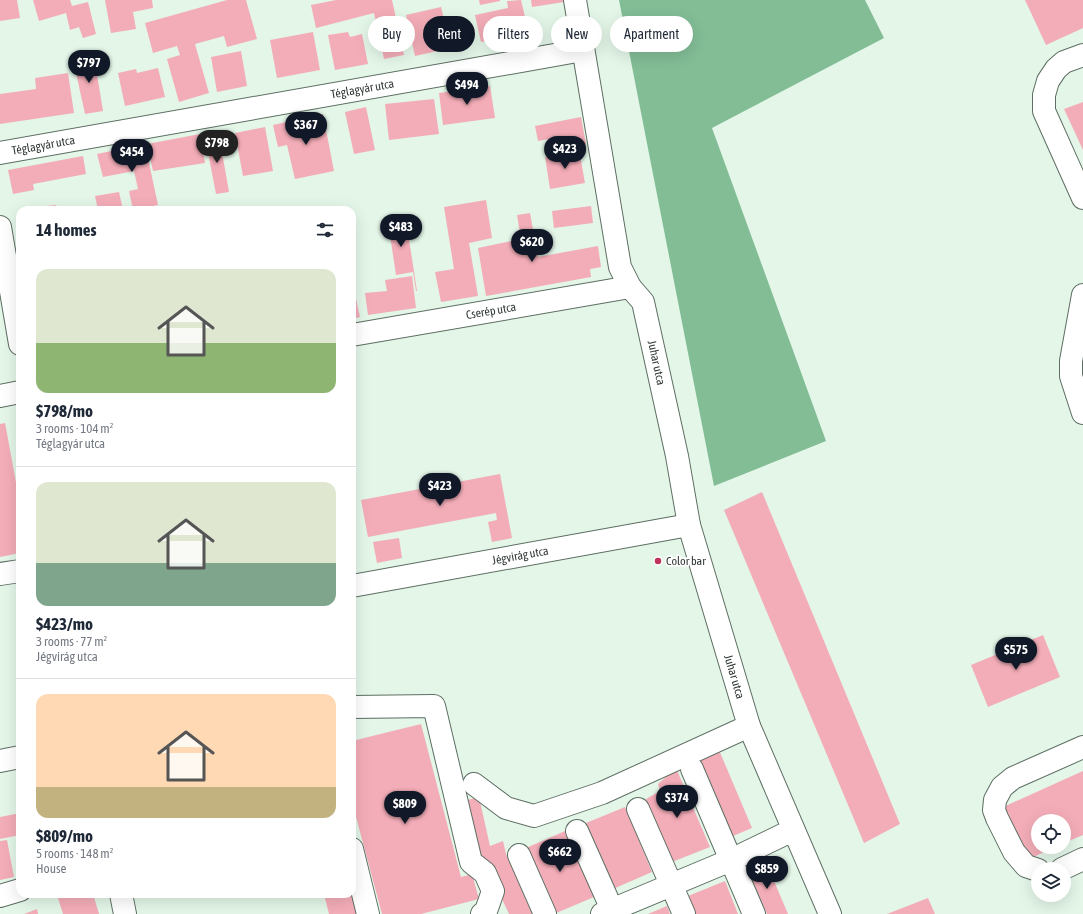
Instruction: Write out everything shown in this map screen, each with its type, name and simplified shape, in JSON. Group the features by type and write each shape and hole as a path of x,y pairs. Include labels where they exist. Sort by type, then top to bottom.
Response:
{"street":[{"name":"Juhar utca","path":"575,0 578,16"},
{"name":"Téglagyár utca","path":"0,153 572,52"},
{"name":"Juhar utca","path":"583,52 620,267 630,287 643,302 677,456 689,525 749,726 830,914"},
{"path":"1083,55 1064,62 1056,69 1048,81 1044,95 1044,111 1083,198"},
{"path":"0,227 16,321"},
{"name":"Cserép utca","path":"356,334 630,287"},
{"path":"1083,295 1071,361 1072,376 1083,413"},
{"path":"0,396 16,393"},
{"name":"Jégvirág utca","path":"356,585 689,525"},
{"path":"0,574 16,572"},
{"path":"356,707 434,706 471,862 485,873 493,892 486,911 482,914"},
{"path":"474,784 506,808 534,816 602,793 749,726"},
{"path":"1031,868 1026,866 1014,852 994,810 995,800 1002,787 1013,778 1083,747"},
{"path":"0,761 16,758"},
{"path":"692,768 754,914"},
{"path":"638,809 684,914"},
{"path":"578,831 609,913 731,860 793,830"},
{"path":"519,855 544,914"},
{"path":"1071,865 1083,859"},
{"path":"356,865 368,914"},
{"path":"0,896 16,891"},
{"path":"122,898 125,914"}],"green space":[{"path":"619,0 865,0 884,38 712,128 826,441 714,486 629,52 693,52 693,16 622,16"}],"building":[{"path":"0,0 17,0 20,18 0,21"},
{"path":"33,0 70,0 72,6 88,2 96,34 83,38 79,27 70,30 66,13 39,21"},
{"path":"105,0 152,0 153,8 133,12 136,29 111,33"},
{"path":"227,0 246,0 257,39 227,47 224,36 195,44 209,93 179,102 167,59 180,55 177,46 153,53 145,23"},
{"path":"336,0 392,0 395,16 375,16 374,13 316,28 311,5"},
{"path":"479,0 500,0 500,1 480,5"},
{"path":"521,0 525,16 483,16 483,42 481,42 475,15 508,8 507,1"},
{"path":"531,0 564,0 564,2 532,7"},
{"path":"1025,0 1083,0 1083,28 1046,45"},
{"path":"441,7 443,16 423,16 423,52 433,52 415,56 415,16 406,15"},
{"path":"313,32 320,70 277,78 270,40"},
{"path":"348,32 350,37 362,34 368,64 335,70 328,35"},
{"path":"241,51 247,86 217,92 211,57"},
{"path":"382,52 403,52 404,55 384,59"},
{"path":"94,56 103,111 85,114 73,59"},
{"path":"158,68 165,97 125,106 118,73 136,69 137,73"},
{"path":"68,73 74,113 0,124 0,94 36,89 35,78"},
{"path":"490,86 495,118 443,125 439,93"},
{"path":"434,99 439,134 389,140 385,104"},
{"path":"1083,102 1083,150 1064,109"},
{"path":"366,107 375,150 354,154 345,112"},
{"path":"323,114 334,171 295,179 287,145 278,147 273,125"},
{"path":"581,117 586,144 556,150 554,138 538,141 535,126"},
{"path":"265,127 273,171 243,176 235,133"},
{"path":"200,134 205,163 153,171 147,144"},
{"path":"219,135 229,192 216,194 205,137"},
{"path":"145,144 158,205 132,206 129,191 138,189 134,171 103,177 97,154"},
{"path":"579,150 585,183 550,189 545,157"},
{"path":"83,156 86,174 33,184 34,190 13,194 8,170"},
{"path":"119,192 122,206 97,206 95,196"},
{"path":"486,200 492,238 469,243 478,296 441,302 435,272 454,269 444,207"},
{"path":"591,206 593,223 554,228 552,211"},
{"path":"530,213 538,257 598,246 601,267 590,269 591,277 486,296 478,248 521,239 517,215"},
{"path":"406,220 417,291 413,272 396,275 388,222"},
{"path":"412,276 416,308 368,315 365,293 387,291 385,280"},
{"path":"356,298 360,317 356,318"},
{"path":"5,423 16,482 16,554 0,557 0,424"},
{"path":"500,474 512,538 492,542 488,522 497,520 496,513 368,537 361,500"},
{"path":"762,492 900,824 864,843 724,510"},
{"path":"399,538 402,558 377,563 373,542"},
{"path":"1043,635 1060,677 988,707 971,665"},
{"path":"421,724 461,877 472,874 479,899 421,914 382,914 356,817 356,740"},
{"path":"719,750 752,828 733,836 700,759"},
{"path":"676,768 710,847 672,862 646,799 660,791 658,784"},
{"path":"1083,771 1083,835 1071,840 1071,814 1031,814 1031,854 1040,854 1027,860 1003,807"},
{"path":"479,797 490,846 503,841 506,854 532,914 509,914 482,856 475,858 460,802"},
{"path":"625,807 652,872 613,889 586,823"},
{"path":"16,814 16,836 0,839 0,817"},
{"path":"565,831 594,897 554,914 526,848"},
{"path":"7,840 14,877 0,880 0,841"},
{"path":"766,862 788,914 767,914 748,870"},
{"path":"725,881 738,914 695,914 688,896"},
{"path":"58,898 94,898 99,914 63,914"},
{"path":"325,898 354,898 363,914 329,914"},
{"path":"928,898 935,914 887,914"},
{"path":"667,906 670,914 648,914"},
{"path":"37,909 38,914 24,914"}],"place":[{"name":"Color bar","path":"658,561"}]}
